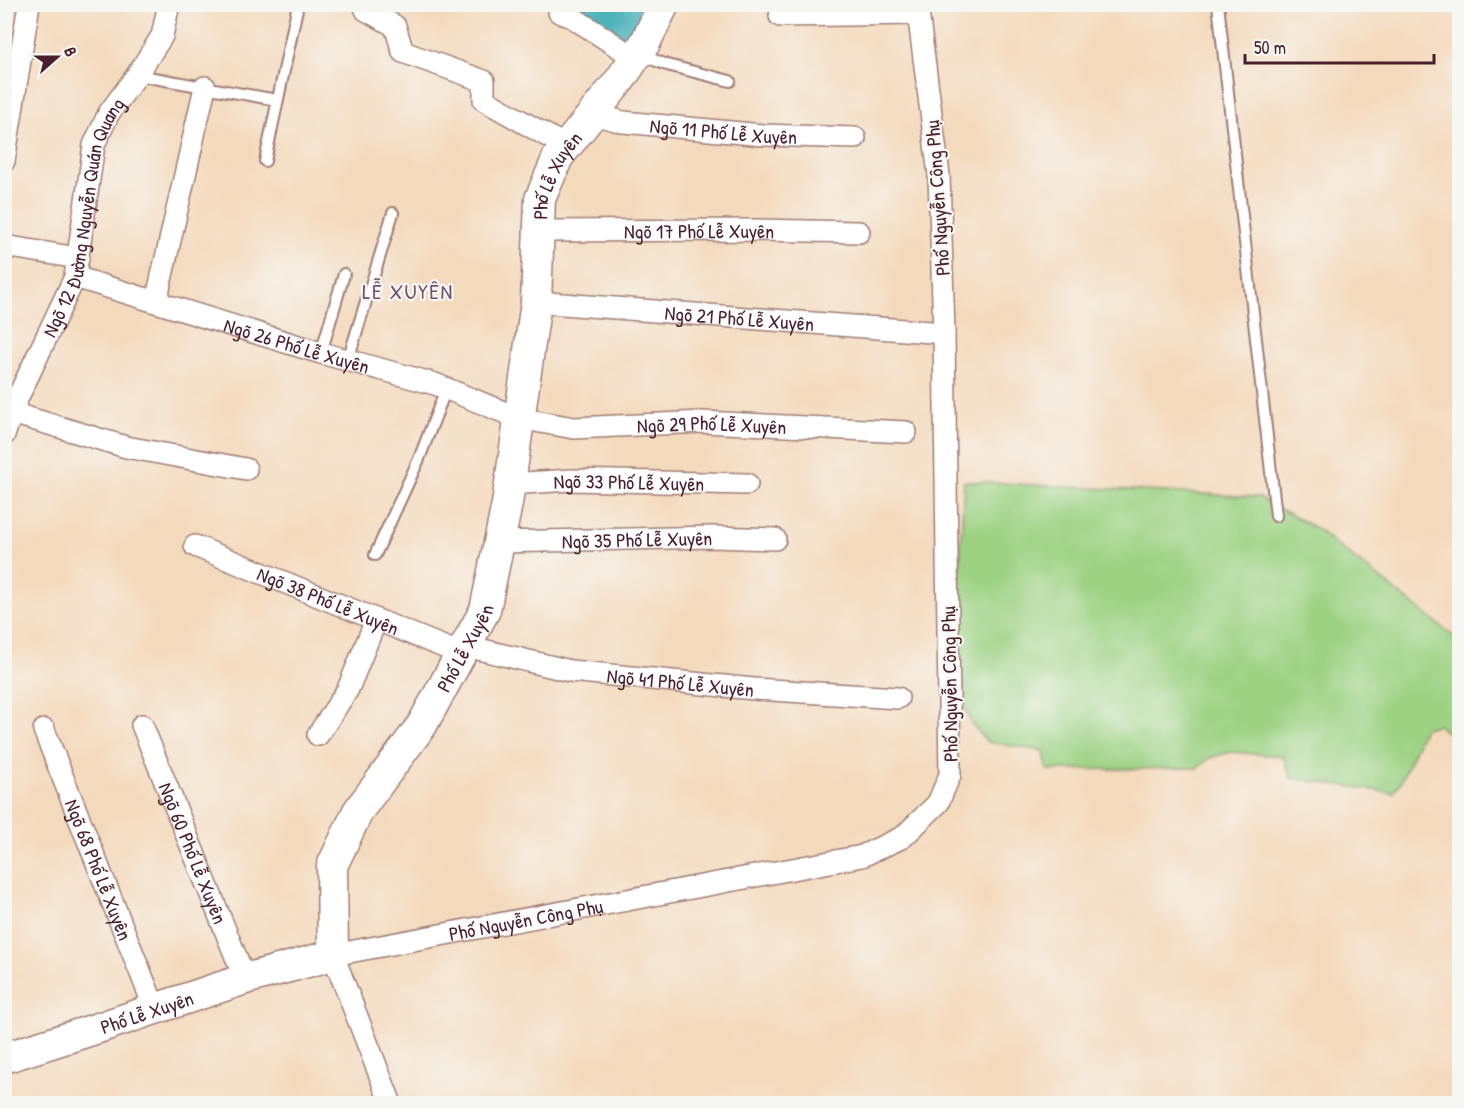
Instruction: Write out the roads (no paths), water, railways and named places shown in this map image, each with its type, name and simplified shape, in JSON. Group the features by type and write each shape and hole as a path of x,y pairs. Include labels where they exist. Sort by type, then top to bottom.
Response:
{"street":[{"path":"4,161 29,4"},
{"name":"Ngõ 12 Đường Nguyễn Quán Quang","path":"4,435 17,399 76,267 94,145 109,113 162,36 169,4"},
{"path":"364,4 366,10 395,26 403,52 484,81 484,100 567,147"},
{"path":"561,4 559,12 572,17 637,56"},
{"name":"Phố Lễ Xuyên","path":"4,1058 245,980 333,955 332,866 358,812 422,725 485,610 510,484 536,302 540,199 558,157 637,56 664,4"},
{"path":"780,16 918,9"},
{"name":"Phố Nguyễn Công Phụ","path":"333,955 862,856 903,837 938,803 951,775 944,333 939,175 918,9"},
{"path":"156,302 205,87"},
{"name":"Ngõ 11 Phố Lễ Xuyên","path":"593,114 623,122 763,135 855,138"},
{"name":"Ngõ 17 Phố Lễ Xuyên","path":"539,231 859,232"},
{"name":"Ngõ 26 Phố Lễ Xuyên","path":"4,246 76,267 156,302 321,353 435,384 518,418"},
{"name":"Ngõ 21 Phố Lễ Xuyên","path":"536,302 944,333"},
{"path":"12,413 126,447 246,470"},
{"name":"Ngõ 29 Phố Lễ Xuyên","path":"518,418 574,428 703,422 906,432"},
{"name":"Ngõ 33 Phố Lễ Xuyên","path":"510,484 571,480 747,484"},
{"name":"Ngõ 35 Phố Lễ Xuyên","path":"499,542 713,537 775,539"},
{"name":"Ngõ 38 Phố Lễ Xuyên","path":"195,546 376,620 463,650"},
{"path":"318,735 348,689 376,620"},
{"name":"Ngõ 41 Phố Lễ Xuyên","path":"463,650 570,671 754,688 898,698"},
{"name":"Ngõ 60 Phố Lễ Xuyên","path":"142,725 245,980"},
{"name":"Ngõ 68 Phố Lễ Xuyên","path":"44,730 155,1009"},
{"path":"333,955 391,1104"}],"lane":[{"path":"265,161 298,4"},
{"path":"1218,4 1276,516"},
{"path":"637,56 730,81"},
{"path":"137,75 277,100"},
{"path":"348,360 393,213"},
{"path":"321,353 344,274"},
{"path":"375,555 419,459 446,389"}],"water":[{"path":"573,5 644,5 627,45 576,10"}],"district":[{"name":"LỄ XUYÊN","path":"408,291"}]}
